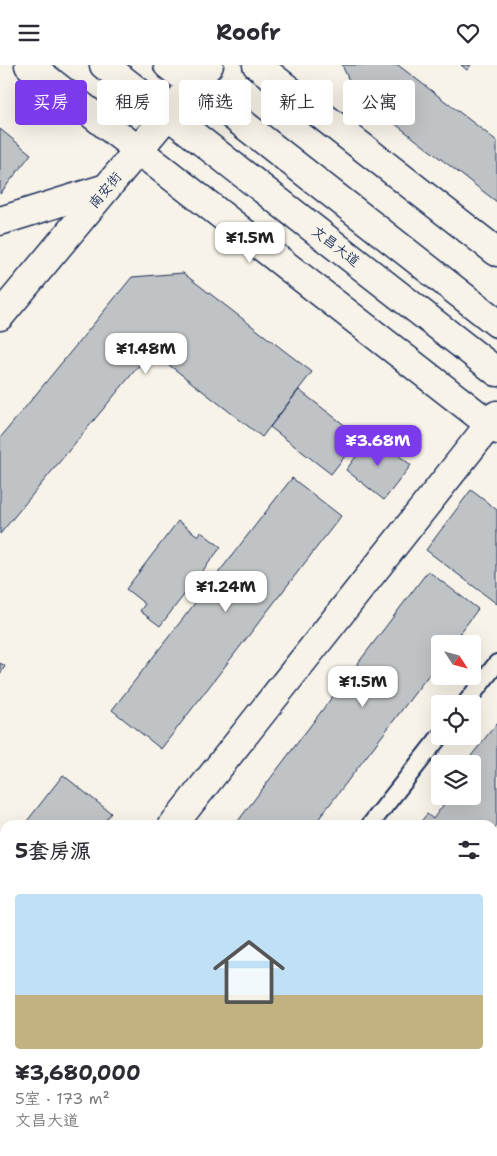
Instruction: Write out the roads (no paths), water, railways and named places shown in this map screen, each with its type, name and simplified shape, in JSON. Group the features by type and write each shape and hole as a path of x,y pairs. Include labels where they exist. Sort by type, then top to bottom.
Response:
{"street":[{"path":"29,65 495,423 177,820"},
{"name":"文昌大道","path":"104,65 123,80"},
{"path":"168,65 201,75 497,323"},
{"path":"257,65 497,253"},
{"name":"南安街","path":"169,114 201,75"},
{"name":"文昌大道","path":"169,116 497,372"},
{"name":"南安街","path":"0,316 159,125"},
{"path":"0,221 106,188"}],"lane":[{"path":"472,695 497,663"},
{"path":"374,820 432,745"}]}
